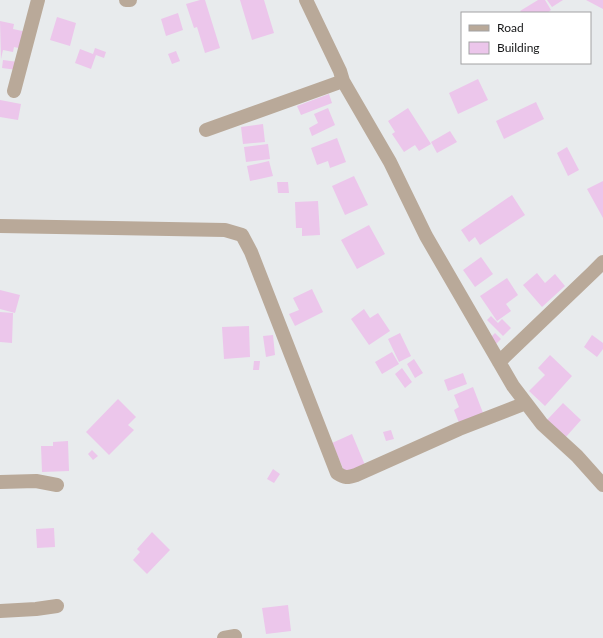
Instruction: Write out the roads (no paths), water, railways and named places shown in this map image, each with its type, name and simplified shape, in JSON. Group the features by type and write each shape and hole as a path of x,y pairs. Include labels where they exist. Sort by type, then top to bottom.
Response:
{"street":[{"path":"14,91 38,0"},
{"path":"306,0 340,71 343,82 390,162 426,236 513,386 542,424 577,456 603,485"},
{"path":"206,130 343,82"},
{"path":"0,226 225,230 242,235 254,260 337,473 342,476 348,477 356,475 458,429 526,403"},
{"path":"499,362 603,262"},
{"path":"0,482 36,481 57,485"},
{"path":"0,611 57,606"}]}
